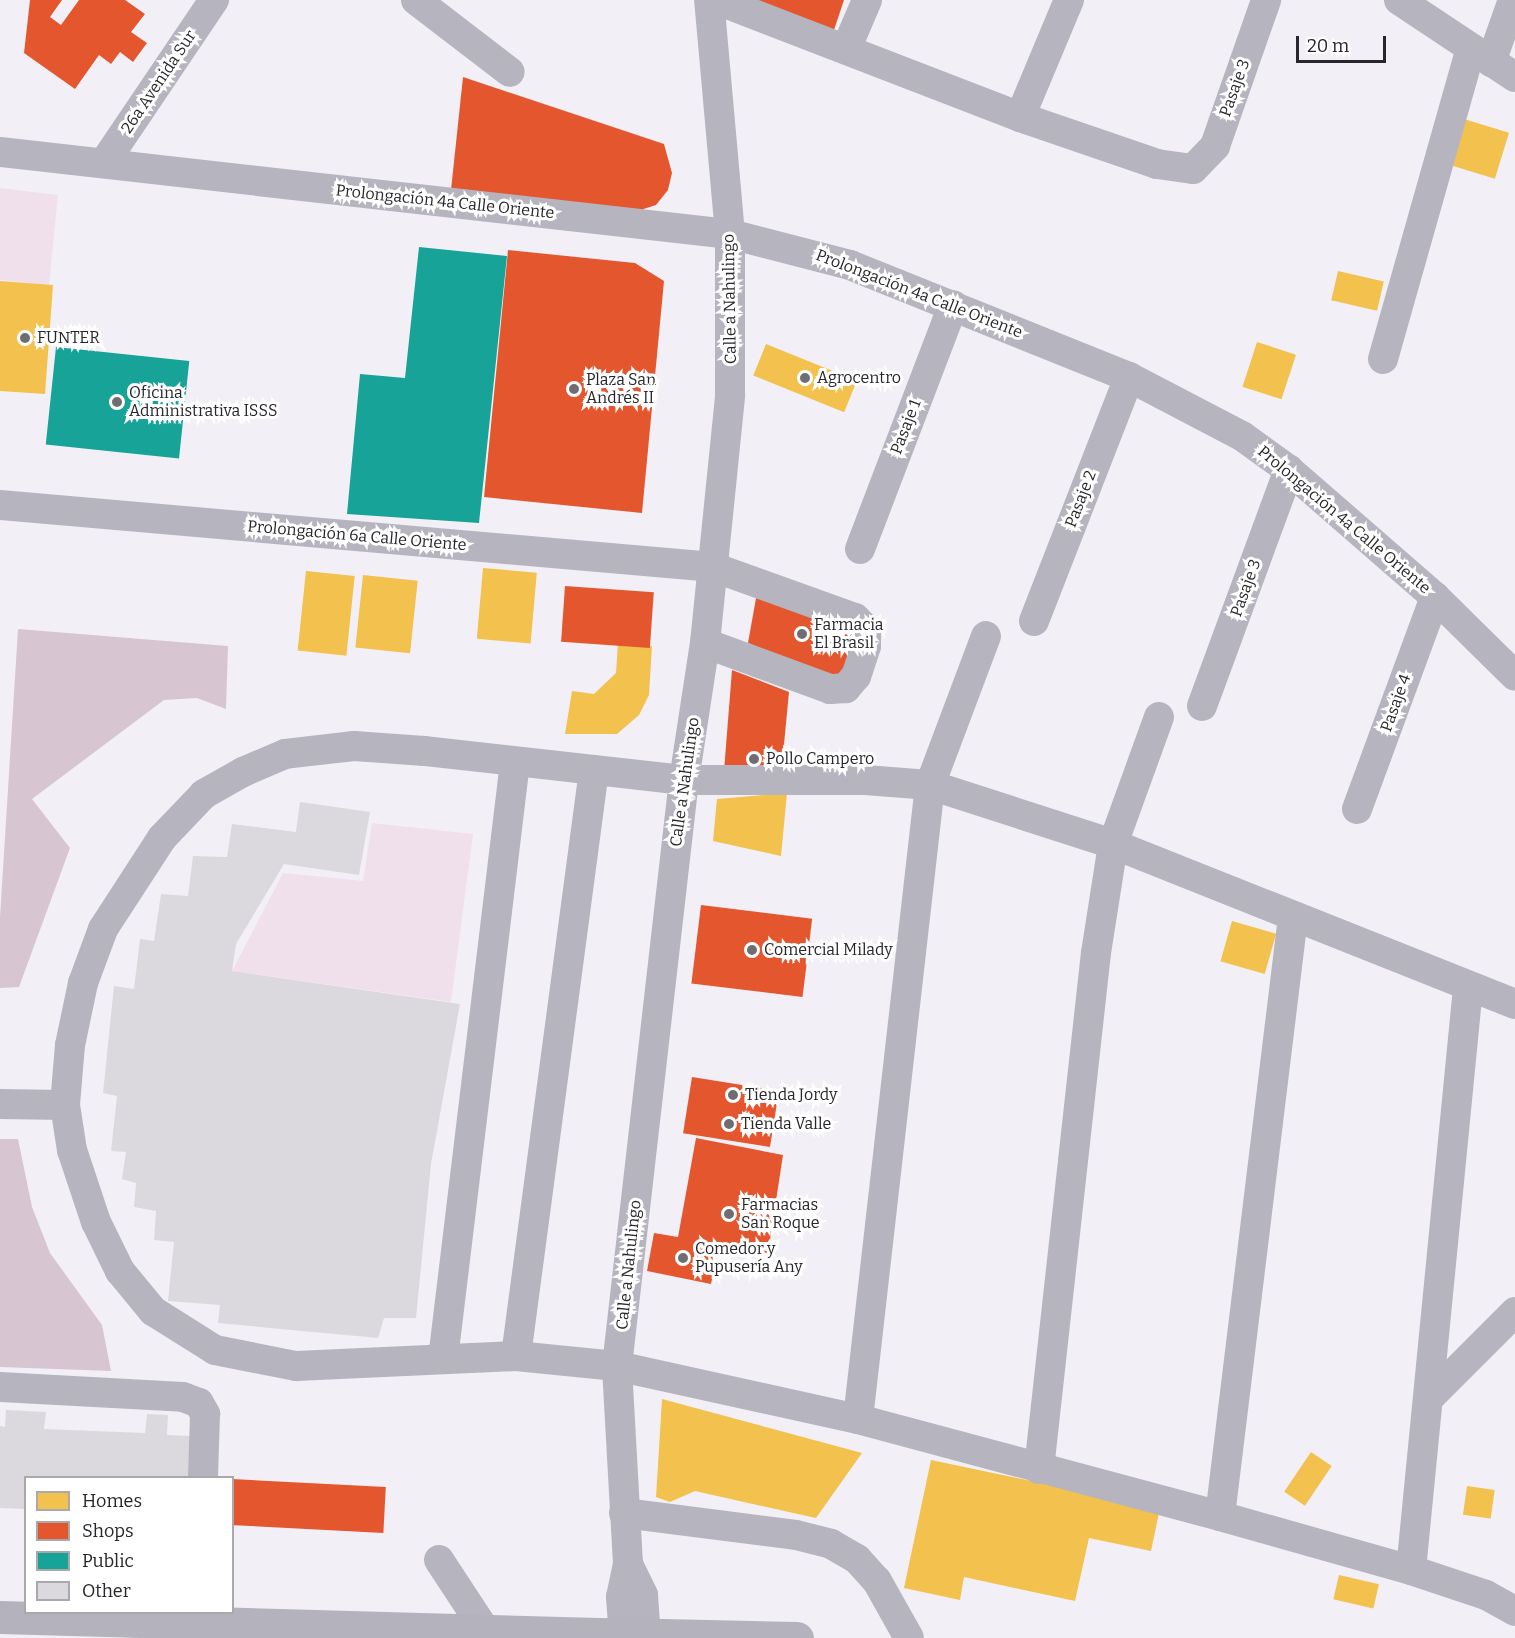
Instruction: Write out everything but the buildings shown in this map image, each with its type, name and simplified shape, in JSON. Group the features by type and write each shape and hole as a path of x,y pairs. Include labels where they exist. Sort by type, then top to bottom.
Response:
{"highway":[{"path":"0,1617 200,1617 611,1636 797,1638"}],"street":[{"name":"26a Avenida Sur","path":"104,163 214,0"},
{"path":"416,0 510,72"},
{"name":"Calle a Nahulingo","path":"611,1636 628,1564 617,1366 684,780 705,643 730,395 730,234 709,0"},
{"path":"717,0 848,47 1020,117 1069,0"},
{"path":"848,47 867,0"},
{"name":"Pasaje 3","path":"1020,117 1157,164 1193,169 1215,146 1266,0"},
{"path":"1399,0 1492,62"},
{"path":"1383,359 1514,0"},
{"name":"Prolongación 4a Calle Oriente","path":"0,152 730,234 850,265 1129,377 1196,409 1289,470 1435,597 1515,676"},
{"name":"Pasaje 1","path":"860,549 953,305"},
{"name":"Pasaje 2","path":"1034,621 1129,377"},
{"name":"Pasaje 3","path":"1202,706 1289,470"},
{"name":"Prolongación 6a Calle Oriente","path":"0,505 713,567 855,618 866,629 866,646 856,676 846,688 830,689 705,643"},
{"name":"Pasaje 4","path":"1357,809 1435,597"},
{"path":"858,1419 930,785 986,636"},
{"path":"1039,1469 1096,953 1113,844 1159,717"},
{"path":"1515,1004 1468,988 1113,844 930,785 864,780 684,780 354,746 285,754 243,772 204,794 162,838 102,929 83,983 70,1044 65,1105 72,1150 96,1222 120,1271 153,1311 215,1350 296,1366 516,1356 617,1366 858,1419 1220,1516 1411,1570 1486,1595 1515,1611"},
{"path":"443,1359 515,762"},
{"path":"516,1356 594,770"},
{"path":"1220,1516 1293,917"},
{"path":"1411,1570 1468,988"},
{"path":"0,1104 65,1105"},
{"path":"1428,1399 1515,1312"},
{"path":"0,1387 183,1397 199,1403 205,1414 203,1476"},
{"path":"624,1514 796,1534 831,1544 857,1560 878,1581 909,1638"},
{"path":"439,1560 485,1630"},
{"name":"Calle a Nahulingo","path":"628,1564 643,1595 654,1637"}],"shaded area":[{"path":"0,188 58,195 49,285 0,280"},
{"path":"18,629 228,646 226,709 197,698 164,700 32,799 70,848 19,987 0,988 0,917"},
{"path":"372,823 473,834 451,1002 232,971 283,873 363,881"},
{"path":"0,1139 18,1139 32,1207 50,1253 102,1325 111,1371 0,1367"}],"place":[{"name":"FUNTER","path":"25,338"},
{"name":"Agrocentro","path":"805,378"},
{"name":"Plaza San Andrés II","path":"574,389"},
{"name":"Oficina Administrativa ISSS","path":"117,402"},
{"name":"Farmacia El Brasil","path":"802,634"},
{"name":"Pollo Campero","path":"754,759"},
{"name":"Comercial Milady","path":"752,950"},
{"name":"Tienda Jordy","path":"733,1095"},
{"name":"Tienda Valle","path":"729,1124"},
{"name":"Farmacias San Roque","path":"729,1214"},
{"name":"Comedor y Pupusería Any","path":"683,1258"}]}
